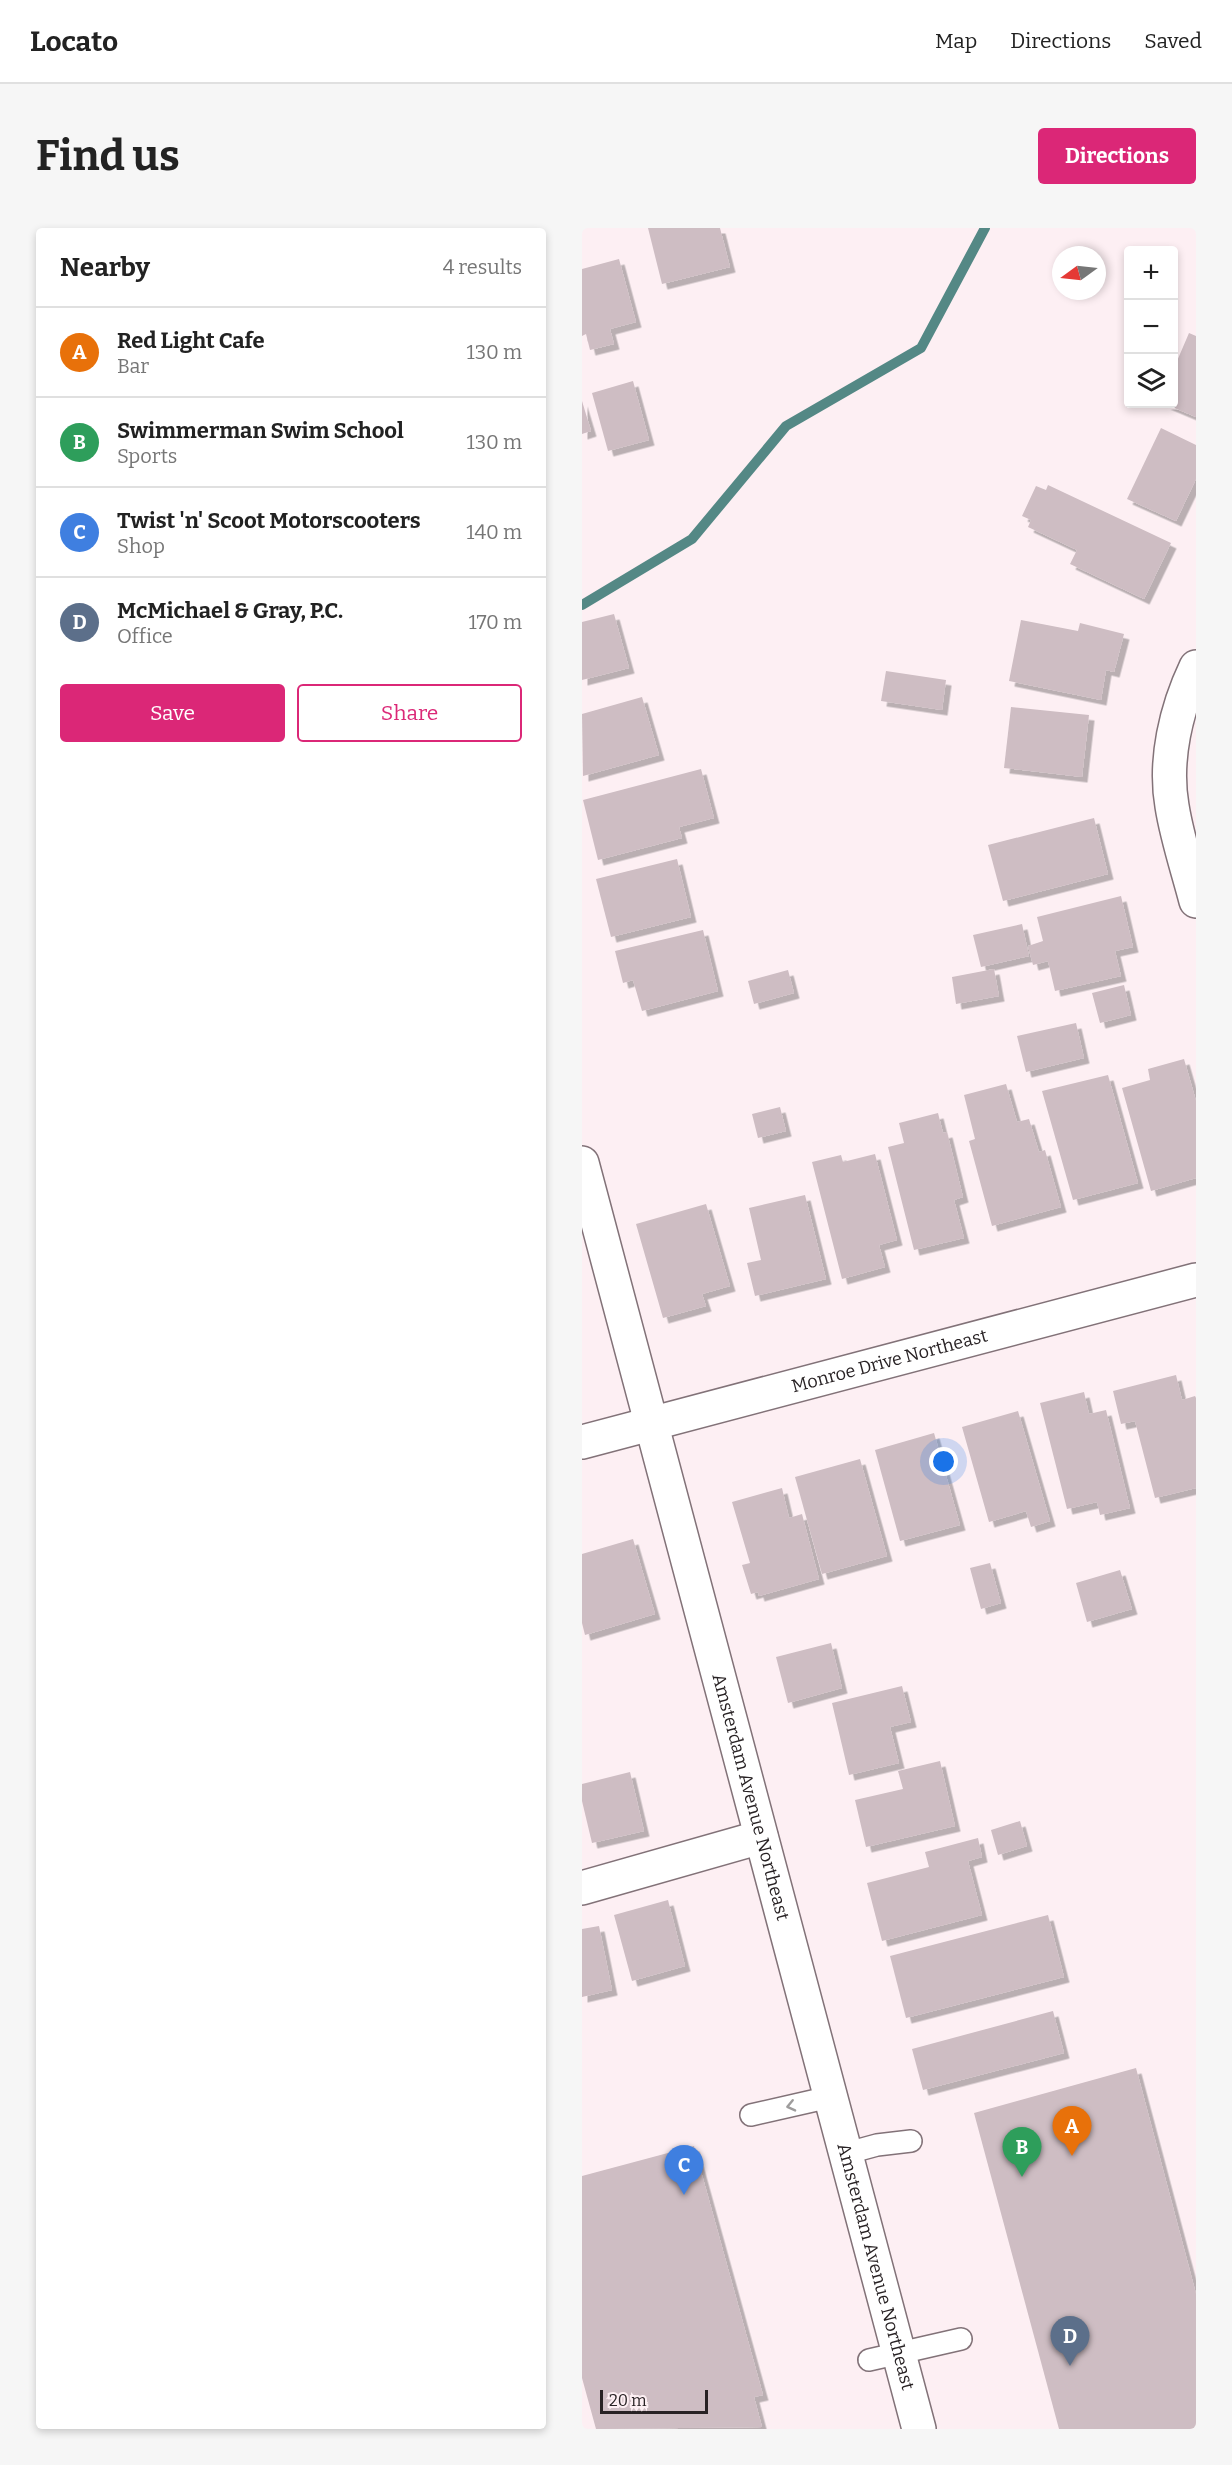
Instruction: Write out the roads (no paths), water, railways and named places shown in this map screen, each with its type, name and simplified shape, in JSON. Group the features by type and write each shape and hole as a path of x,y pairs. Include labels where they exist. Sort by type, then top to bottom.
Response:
{"street":[{"path":"1196,667 1176,721 1170,759 1172,806 1196,901"},
{"name":"Amsterdam Avenue Northeast","path":"582,1163 830,2097 844,2154 884,2357 918,2429"},
{"name":"Monroe Drive Northeast","path":"582,1442 1196,1280"},
{"path":"582,1888 761,1838"}],"lane":[{"path":"751,2115 830,2097"},
{"path":"844,2154 877,2145 911,2141"},
{"path":"884,2357 961,2338"}],"waterway":[{"path":"582,605 692,539 786,426 921,348 985,228"}],"place":[{"name":"Red Light Cafe","path":"1072,2156"},
{"name":"Swimmerman Swim School","path":"1022,2177"},
{"name":"Twist 'n' Scoot Motorscooters","path":"684,2195"},
{"name":"McMichael & Gray, P.C.","path":"1070,2366"}]}
